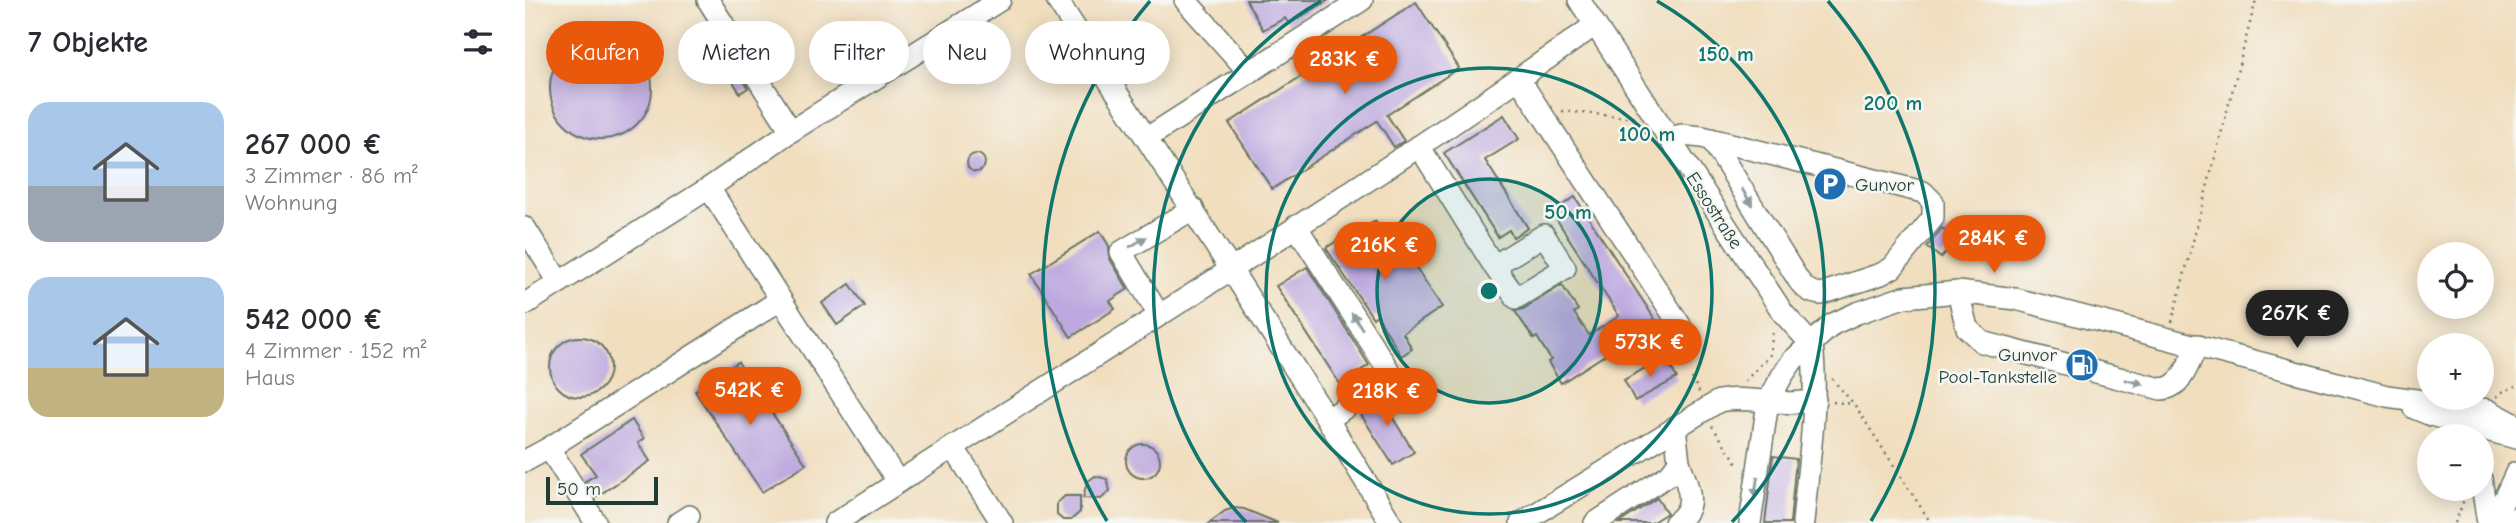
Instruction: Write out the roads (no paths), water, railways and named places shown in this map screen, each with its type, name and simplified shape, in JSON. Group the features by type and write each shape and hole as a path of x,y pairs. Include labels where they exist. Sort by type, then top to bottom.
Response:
{"street":[{"path":"708,0 790,131"},
{"path":"525,304 709,188 790,131 1000,0"},
{"path":"1057,0 1232,269 1391,523"},
{"path":"1185,0 1249,72"},
{"path":"1147,138 1362,0"},
{"name":"Essostraße","path":"1579,0 1783,313 1812,345"},
{"path":"835,523 1232,269 1519,79 1595,25"},
{"path":"1519,79 1680,325"},
{"path":"1662,129 1711,139 1923,192 1933,202 1933,218 1892,268 1821,294 1812,293 1799,281 1711,139"},
{"path":"1419,146 1494,266"},
{"path":"709,188 898,482"},
{"path":"1159,315 1121,252 1193,209"},
{"path":"1296,226 1391,374 1328,420"},
{"path":"525,228 559,282"},
{"path":"1958,292 1967,328 1982,342 2161,389 2178,383 2197,345"},
{"path":"1750,523 1768,402 1782,376 1793,360 1833,324 1904,297 1958,292 2015,299 2387,396 2417,400"},
{"path":"525,461 780,300"},
{"path":"1803,523 1815,400 1812,345"},
{"path":"2387,396 2431,415 2516,438"},
{"path":"1523,523 1719,401 1731,399 1802,403 1815,400"},
{"path":"2494,408 2516,402"},
{"path":"2488,410 2516,425"},
{"path":"2431,415 2442,424"},
{"path":"1675,427 1679,462 1690,495 1690,507 1685,516 1675,523"},
{"path":"953,447 1002,523"},
{"path":"549,448 596,523"},
{"path":"1595,523 1670,474 1679,462"},
{"path":"2490,523 2516,473"},
{"path":"2486,501 2490,523"},
{"path":"2514,523 2516,518"}],"place":[{"name":"Gunvor","path":"1830,184"},
{"name":"Gunvor Pool-Tankstelle","path":"2082,365"}]}
